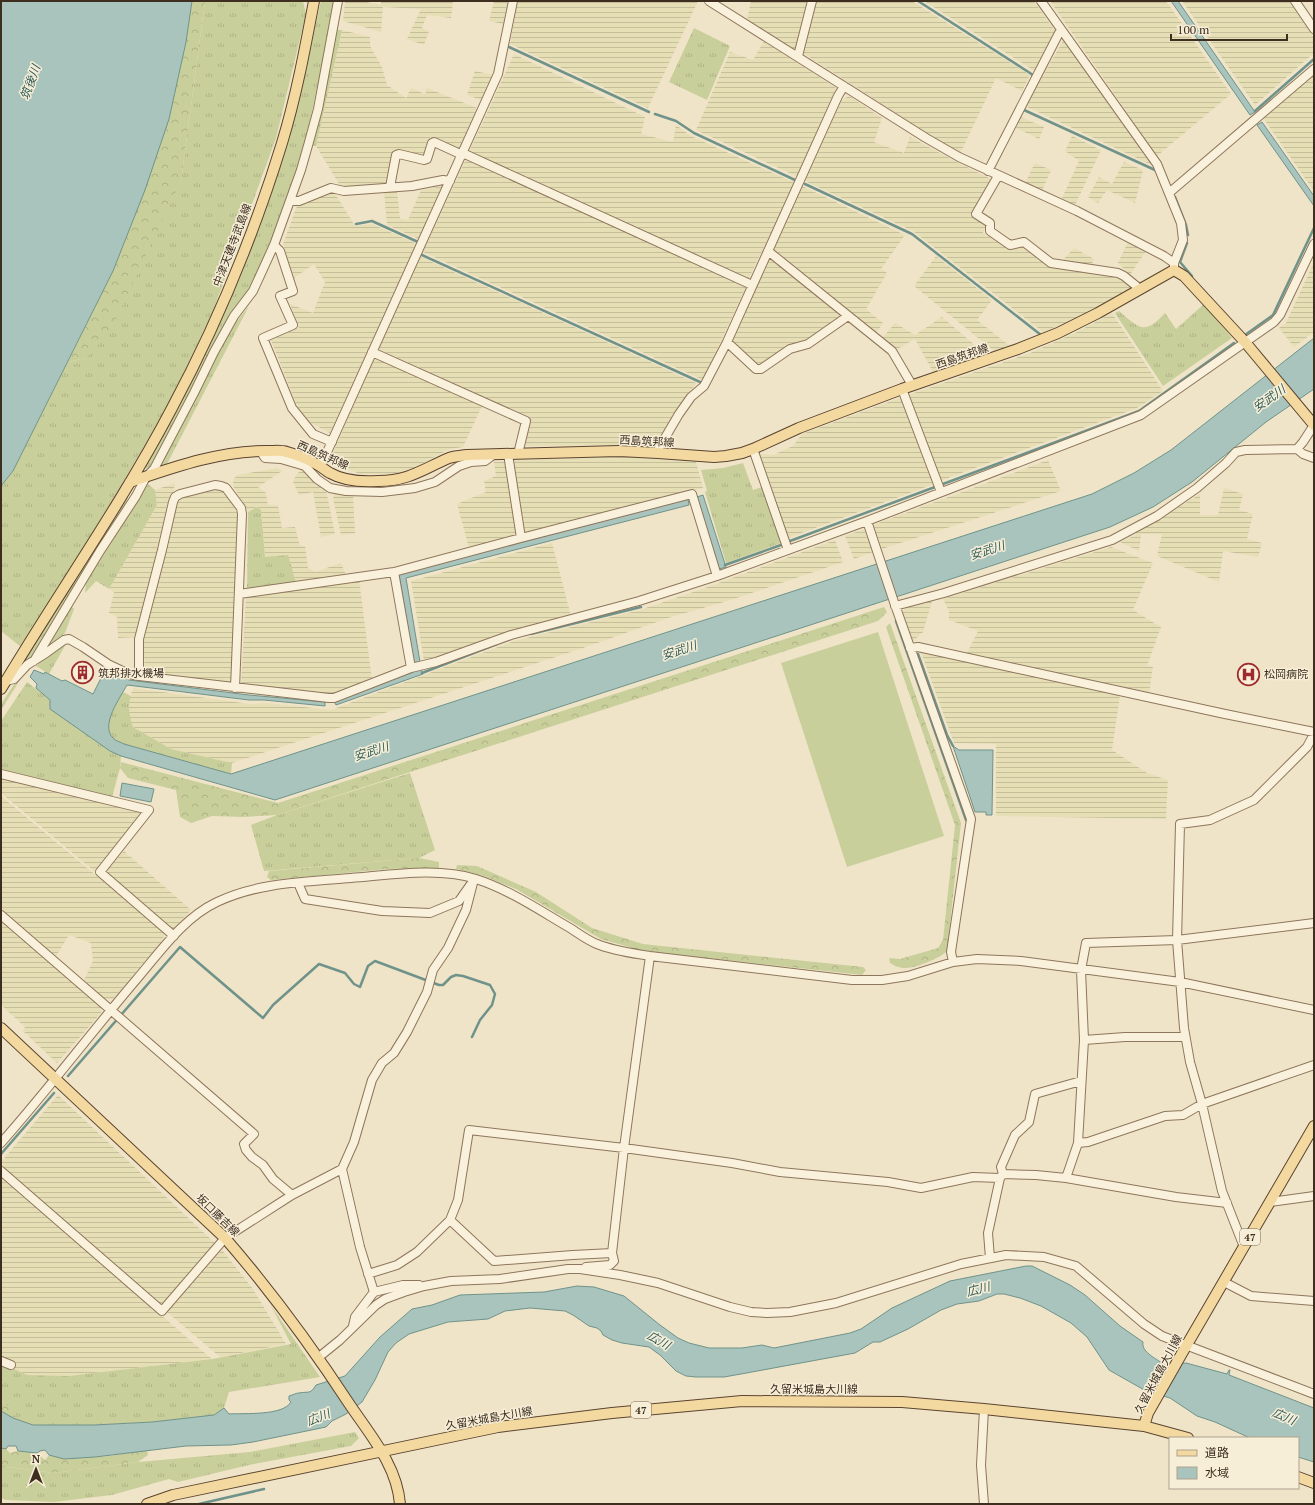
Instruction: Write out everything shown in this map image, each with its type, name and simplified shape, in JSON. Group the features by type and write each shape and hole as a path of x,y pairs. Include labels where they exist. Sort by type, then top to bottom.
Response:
{"main road":[{"name":"中津天建寺武島線","path":"130,482 172,409 202,350 253,229 282,142 299,74 314,1"},
{"name":"西島筑邦線","path":"130,482 206,459 262,451 285,451 319,465 330,474 358,481 378,482 408,477 450,458 467,455 619,451 714,457 726,456 753,449 799,428 907,387 1018,349 1058,333 1098,313 1140,289 1174,267"},
{"path":"1174,267 1245,342 1314,425"},
{"path":"3,685 130,482"},
{"name":"坂口藤吉線","path":"2,1031 55,1078 225,1238 247,1263 320,1359 382,1451 393,1471 400,1504"},
{"name":"久留米城島大川線","path":"147,1504 173,1495 498,1426 612,1413 742,1401 902,1402 1144,1426 1148,1413 1314,1126"},
{"path":"1144,1426 1184,1437"},
{"path":"1299,1477 1314,1484"}],"street":[{"path":"34,660 136,496 146,477 154,469 234,316 253,291 274,245 301,170 318,109 338,1"},
{"path":"319,465 323,461 332,442 498,74 513,1"},
{"path":"709,1 926,138 959,157 998,176 1077,210 1164,256 1174,267 1183,240 1181,223 1157,164 1041,1"},
{"path":"798,56 812,1"},
{"path":"1295,1 1314,29"},
{"path":"988,171 1059,33 1062,31"},
{"path":"1169,193 1314,69"},
{"path":"658,453 659,448 679,414 691,397 704,386 727,342 838,96 844,86"},
{"path":"390,187 396,155 399,154 424,160 426,159 432,143 434,142 482,162 752,285"},
{"path":"998,176 976,214 990,223 990,231 1010,245 1024,242 1051,263 1118,273 1140,289"},
{"path":"291,201 299,201 331,188 344,191 412,186 443,180 450,181"},
{"path":"3,685 14,679 34,660 64,640 69,639 108,664 129,674 235,688 334,698 411,668 436,662 511,635 639,601 717,576 867,521 1141,415 1274,322 1280,315 1314,244"},
{"path":"274,245 280,252 293,291 280,296 293,325 263,338 292,408 312,434 332,442"},
{"path":"768,251 892,351 907,387 941,492"},
{"path":"727,342 756,369 761,369 790,349 808,344 848,316"},
{"path":"372,352 526,421 513,454 521,538"},
{"path":"1297,449 1314,425"},
{"path":"753,449 788,550"},
{"path":"894,604 944,593 1112,540 1157,516 1197,488 1226,463 1236,452 1245,450 1297,449 1303,454 1314,458"},
{"path":"262,451 265,458 281,459 305,466 317,479 330,488 346,491 368,492 415,488 435,482 459,466 471,462 485,461 493,455"},
{"path":"139,676 139,639 175,497 180,494 221,486 226,488 241,508 235,688"},
{"path":"239,594 394,572 692,494 717,576"},
{"path":"867,521 894,604 971,819 951,952 953,962"},
{"path":"394,572 411,668"},
{"path":"910,648 918,647 1314,733 1308,747 1254,800 1210,820 1180,824 1177,940 1185,1037 1222,1191 1244,1247"},
{"path":"1,774 149,810 100,872 174,936"},
{"path":"1,1143 38,1101 111,1010 174,936 199,913 216,902 244,891 254,888 298,883 412,874 448,874 474,879 506,891 596,944 619,951 650,956 852,980 882,980 908,976 953,962 977,959 1021,961 1180,982 1234,992 1314,1010"},
{"path":"298,883 305,899 382,911 430,913 459,901 474,879"},
{"path":"374,1292 360,1247 342,1169 354,1142 372,1080 382,1063 394,1053 407,1032 427,992 433,970 448,948 466,910 474,879"},
{"path":"1,915 254,1134 244,1144 246,1150 263,1165 273,1179 292,1195"},
{"path":"1066,1178 1078,1143 1084,1040 1081,970 1086,943 1177,940 1314,923"},
{"path":"580,1269 587,1266 610,1265 614,1261 612,1253 624,1148 650,956"},
{"path":"1084,1040 1125,1037 1185,1037"},
{"path":"1078,1143 1088,1142 1165,1116 1183,1115 1202,1104 1314,1065"},
{"path":"990,1258 988,1233 1001,1176 1001,1167 1015,1135 1028,1122 1035,1094 1081,1081"},
{"path":"368,1274 397,1265 417,1252 450,1220 458,1200 468,1130 732,1162 780,1172 888,1182 921,1188 973,1176 1036,1175 1066,1178 1176,1197 1227,1203"},
{"path":"1,1171 162,1311 225,1238 292,1195 342,1169"},
{"path":"1270,1202 1314,1196"},
{"path":"450,1220 494,1261 612,1253"},
{"path":"320,1359 353,1326 385,1299 424,1286 451,1281 500,1278 568,1269 580,1269 658,1283 730,1307 751,1312 790,1312 836,1303 961,1264 1006,1255 1044,1257 1076,1266 1144,1324 1162,1336 1314,1394"},
{"path":"1224,1282 1251,1296 1314,1301"},
{"path":"353,1326 355,1317 374,1292 403,1285 417,1284 424,1286"},
{"path":"1,1361 10,1365"},
{"path":"984,1409 981,1464 984,1504"}],"shaded area":[{"path":"345,1 362,1 381,5 381,1 453,1 451,18 427,15 422,28 429,31 424,45 407,39 421,9 383,7 381,32 343,21"},
{"path":"494,1 508,1 503,24 489,21"},
{"path":"518,1 698,1 648,108 510,44"},
{"path":"751,1 807,1 795,50 747,20"},
{"path":"816,1 912,1 1030,75 1022,91 996,78 960,154 803,53"},
{"path":"924,1 1034,1 1055,31 1036,72"},
{"path":"1050,1 1166,1 1231,94 1157,156"},
{"path":"1182,1 1289,1 1314,38 1314,53 1255,105"},
{"path":"342,30 370,37 370,46 382,67 387,85 406,98 411,88 425,94 427,88 477,108 460,149 430,137 425,157 394,150 387,184 341,187 316,146"},
{"path":"764,41 836,88 798,177 696,130 730,52 753,60"},
{"path":"1063,41 1154,166 1025,106"},
{"path":"514,54 645,117 641,134 673,142 676,125 691,136 795,183 748,280 469,152"},
{"path":"475,71 493,75 481,100 467,95"},
{"path":"1314,73 1314,191 1263,118"},
{"path":"849,96 882,118 874,142 904,153 910,137 991,179 972,215 986,225 983,233 1009,249 1023,246 1051,267 1117,278 1131,287 1089,313 1043,332 913,231 805,181 842,100"},
{"path":"1021,117 1044,127 1039,139 1016,128"},
{"path":"1072,136 1101,150 1075,205 1062,198 1079,161 1065,151"},
{"path":"466,159 746,287 703,380 423,252"},
{"path":"1124,162 1143,170 1135,203 1107,190 1098,203 1088,197 1099,177 1112,184"},
{"path":"1035,163 1051,170 1042,191 1025,183"},
{"path":"443,186 419,239 387,225 384,192 397,191 400,219 408,220 421,190"},
{"path":"802,186 905,235 881,269 887,273 866,309 883,323 876,333 773,249"},
{"path":"334,192 355,226 372,224 417,244 330,433 311,423 297,406 271,340 299,328 290,304 313,313 325,282 314,264 294,278 283,244 297,206"},
{"path":"1128,242 1146,251 1130,275 1118,263"},
{"path":"1074,248 1094,259 1091,266 1061,262"},
{"path":"936,256 992,300 977,320 1010,346 994,351 914,286"},
{"path":"421,257 696,383 654,447 614,445 522,446 531,418 378,349"},
{"path":"769,258 843,316 806,341 789,345 757,366 731,340"},
{"path":"1314,262 1314,332 1294,347 1279,328 1286,323"},
{"path":"1112,313 1163,391 1137,408 940,481 908,395 1030,353 1077,332"},
{"path":"942,317 983,352 983,356 933,372 915,339 896,350 882,338 895,323 915,335"},
{"path":"375,356 483,404 463,447 450,449 410,470 392,474 360,474 329,462"},
{"path":"902,397 934,484 788,538 759,454 773,455 793,446 802,434"},
{"path":"624,457 696,462 703,488 524,533 514,460"},
{"path":"1048,460 1061,491 882,549 873,525"},
{"path":"506,461 517,534 469,548 457,504 486,492 484,481 496,476 494,462"},
{"path":"278,468 282,471 258,487 266,493 268,505 278,505 282,528 295,527 300,546 305,546 308,568 315,572 341,563 346,575 296,583 265,557 261,510 257,507 248,511 233,486 233,480 237,475"},
{"path":"302,469 326,490 335,534 321,537 313,492 299,495 293,482 296,475"},
{"path":"175,483 173,496 167,505 137,637 118,638 117,617 109,613 114,592 109,589 157,505 155,490"},
{"path":"1224,488 1243,494 1239,510 1253,514 1247,539 1262,543 1258,557 1223,551 1219,582 1157,556 1162,534 1141,534 1139,551 1120,542 1136,535 1136,532 1200,494 1200,515 1218,515"},
{"path":"222,489 238,513 232,685 145,672 143,637 178,498"},
{"path":"335,494 353,495 355,533 341,535 333,498"},
{"path":"864,529 873,552 854,559 845,536"},
{"path":"835,540 843,562 731,600 668,618 583,648 232,763 171,749 133,727 129,715 129,701 133,688 250,704 267,703 331,710 514,641 640,610"},
{"path":"552,543 571,616 508,633 424,661 411,581"},
{"path":"1111,547 1153,563 1133,610 1161,627 1147,666 1153,667 1149,694 966,655 978,631 949,620 949,611 943,599"},
{"path":"359,579 372,680 330,695 241,685 246,596"},
{"path":"932,601 923,632 913,641 902,613 906,607"},
{"path":"921,652 1120,695 1112,750 1147,773 1168,780 1166,819 996,816 996,744 954,743"},
{"path":"4,778 144,813 95,872 1,793 1,781"},
{"path":"1,796 165,933 161,943 113,999 105,999 84,980 93,961 91,943 69,935 56,956 1,909"},
{"path":"124,851 191,910 173,929 105,871"},
{"path":"1,920 101,1006 101,1013 57,1063 23,1031 25,1027 1,1005"},
{"path":"58,1095 217,1245 162,1306 1,1168 1,1162"},
{"path":"1,1177 212,1359 69,1376 27,1375 13,1369 15,1363 1,1356"},
{"path":"222,1250 253,1289 286,1344 220,1357 167,1312"}],"green space":[{"path":"192,1 205,1 181,181 110,332 86,358 68,362 113,271 169,119 186,42"},
{"path":"205,1 303,1 306,14 276,138 213,311 167,408 82,551 21,647 1,631 1,486 13,471 68,362 86,358 181,181"},
{"path":"321,1 334,1 330,25 305,145 271,244 251,290 223,328 151,468 142,469 177,411 225,311 257,232 287,143"},
{"path":"694,28 730,46 707,100 669,82"},
{"path":"337,30 342,30 316,146 311,145"},
{"path":"1204,304 1232,338 1163,386 1115,313 1119,311 1137,325 1146,327 1152,325 1165,313 1176,329"},
{"path":"249,306 167,464 158,468 229,331"},
{"path":"743,463 753,490 762,487 781,543 726,563 705,492 707,491 701,470 723,468"},
{"path":"148,484 155,490 157,505 109,589 96,581 85,593 86,582"},
{"path":"125,497 128,497 124,509 32,656 20,667"},
{"path":"257,507 261,510 265,557 288,555 296,583 247,591 248,512"},
{"path":"70,605 74,609 65,633 43,650"},
{"path":"884,607 887,612 878,621 277,815 243,817 212,816 191,823 180,817 176,790 128,778 120,768 121,762 278,803"},
{"path":"890,623 961,823 947,951 926,963 907,968 902,968 891,964 889,958 900,959 938,948 943,940 955,825 886,627"},
{"path":"878,632 944,836 847,867 781,663"},
{"path":"66,644 49,674 36,666 59,647"},
{"path":"27,669 1,710 1,704 21,674"},
{"path":"27,682 50,700 51,709 110,751 121,756 120,768 112,797 1,769 1,721"},
{"path":"123,692 131,696 129,708 133,727 171,749 232,763 231,774 124,744 114,739 109,733 109,721"},
{"path":"410,773 435,850 419,858 264,871 251,825 277,815"},
{"path":"419,858 439,862 439,868 388,869 271,880 267,877 269,871"},
{"path":"457,865 477,866 536,892 592,928 643,944 863,967 866,970 862,975 643,951 601,939 516,889 481,875 456,869"},
{"path":"270,1304 320,1377 229,1392 224,1408 214,1415 152,1422 94,1425 33,1425 13,1418 15,1413 1,1400 1,1363 27,1375 69,1376 212,1359 291,1344"},
{"path":"1,1400 16,1413 13,1418 1,1411"},
{"path":"355,1432 359,1438 351,1446 249,1465 178,1482 169,1479 112,1495 54,1502 6,1500 1,1498 1,1465 54,1473 138,1462 250,1452"},
{"path":"1,1448 6,1449 10,1453 18,1451 37,1453 45,1460 49,1455 64,1459 109,1456 147,1450 148,1455 138,1462 54,1473 1,1465"}],"water":[{"name":"筑後川","path":"1,1 192,1 186,42 169,119 145,190 113,271 13,471 1,486"},
{"path":"1171,1 1178,1 1255,112 1250,115"},
{"path":"1262,122 1314,196 1314,206 1257,125"},
{"name":"安武川","path":"1314,338 1314,389 1266,422 1192,482 1153,507 1110,527 275,800 121,756 110,751 50,709 50,700 36,688 37,684 30,677 34,670 44,674 45,672 93,694 106,668 129,680 249,695 325,702 325,706 249,700 127,685 112,712 110,719 110,733 114,739 124,744 231,774 1092,494 1134,473 1171,450"},
{"path":"703,495 726,567 719,569 697,497"},
{"path":"688,499 689,505 406,578 420,662 414,663 399,574"},
{"path":"421,669 423,674 336,705 334,701"},
{"path":"953,746 959,750 993,750 992,815 986,815 986,812 975,812"},
{"path":"122,783 154,789 151,802 120,796"},
{"name":"広川","path":"1032,1266 1070,1285 1085,1295 1120,1326 1143,1342 1143,1346 1147,1353 1166,1366 1186,1363 1227,1374 1230,1370 1229,1375 1314,1408 1314,1462 1299,1457 1299,1437 1248,1437 1215,1422 1197,1416 1170,1398 1146,1391 1109,1370 1087,1337 1071,1323 1041,1306 1004,1294 997,1294 979,1301 957,1304 941,1310 908,1329 880,1342 873,1342 855,1353 724,1377 686,1376 676,1371 660,1355 649,1347 612,1340 603,1335 597,1328 589,1326 565,1311 530,1308 505,1311 488,1319 448,1322 409,1334 396,1343 388,1352 375,1380 362,1402 346,1414 332,1421 326,1427 231,1445 186,1446 95,1457 64,1459 49,1455 45,1450 37,1453 18,1451 16,1446 8,1446 6,1449 1,1448 1,1411 13,1418 33,1425 94,1425 152,1422 214,1415 224,1408 229,1414 263,1413 280,1410 291,1402 289,1400 289,1396 309,1392 316,1385 345,1376 380,1337 412,1309 432,1305 460,1295 544,1292 577,1286 594,1287 624,1296 660,1325 678,1338 689,1343 709,1348 742,1348 762,1345 774,1348 850,1333 861,1329 892,1308 950,1281"}],"waterway":[{"path":"918,1 1033,75 1032,77"},
{"path":"509,47 649,112"},
{"path":"1255,111 1314,59"},
{"path":"1024,110 1155,170"},
{"path":"655,114 676,121 694,133 795,180"},
{"path":"805,184 912,234 1041,335"},
{"path":"1175,197 1186,225 1188,235"},
{"path":"356,224 372,221 418,242"},
{"path":"1245,335 1273,315 1314,228"},
{"path":"1187,243 1180,262 1192,276"},
{"path":"422,255 700,382"},
{"path":"943,484 1139,411 1234,343"},
{"path":"790,541 935,487"},
{"path":"725,565 781,545"},
{"path":"531,634 641,607"},
{"path":"896,621 966,820"},
{"path":"422,673 497,644"},
{"path":"918,654 947,735 953,746"},
{"path":"68,1076 180,947 263,1018 273,1005 319,964 345,973 354,984 360,987 368,966 375,961 439,985 443,985 451,977 456,975 463,976 490,985 495,994 492,1005 480,1020 472,1037"},
{"path":"1,1154 54,1093"},
{"path":"199,1504 264,1489"}],"place":[{"name":"筑邦排水機場","path":"83,673"},
{"name":"松岡病院","path":"1248,674"}]}
